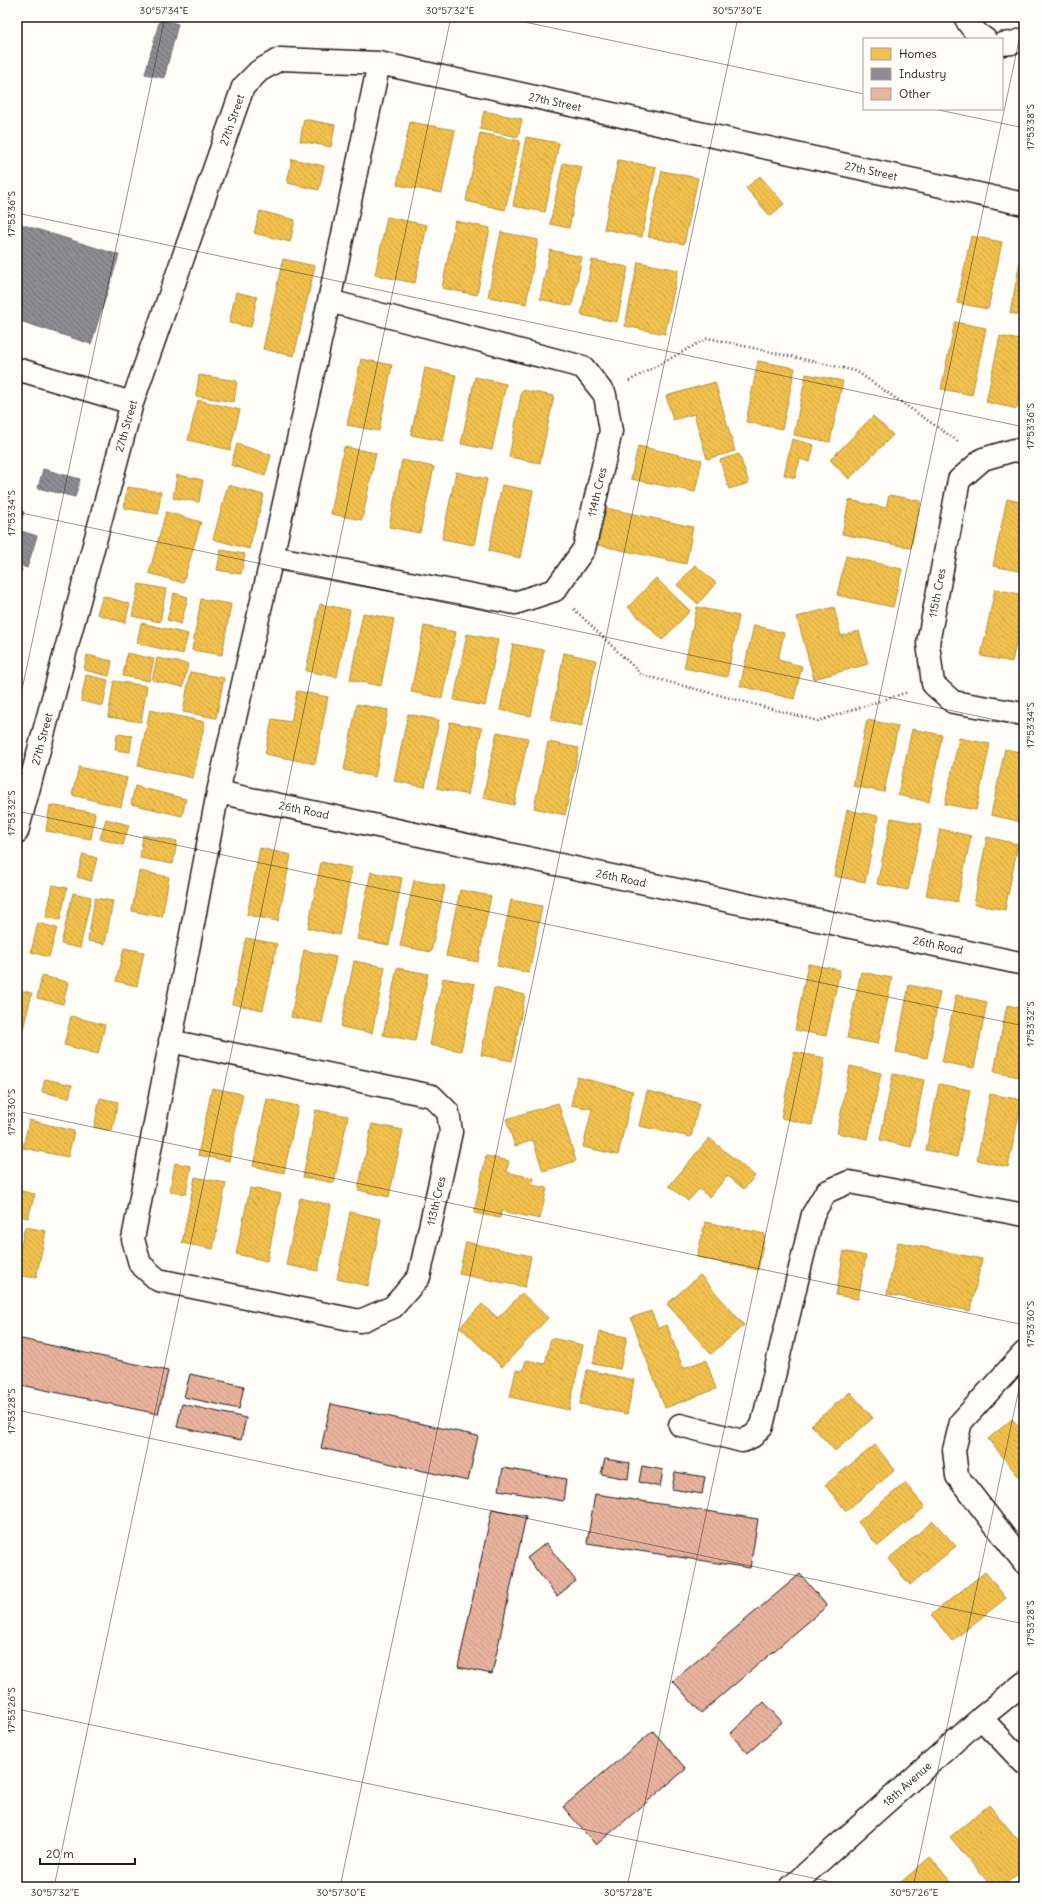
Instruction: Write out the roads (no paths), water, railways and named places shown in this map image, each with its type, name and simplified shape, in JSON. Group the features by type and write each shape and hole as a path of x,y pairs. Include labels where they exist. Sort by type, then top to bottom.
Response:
{"street":[{"path":"965,17 969,25 984,38"},
{"path":"1003,44 1024,39"},
{"name":"27th Street","path":"17,832 132,403 243,87 260,71 280,60 379,63 1024,204"},
{"path":"170,1041 218,792 329,301 379,63"},
{"name":"114th Cres","path":"272,557 515,603 555,590 584,549 611,431 605,395 582,367 329,301"},
{"path":"17,369 132,403"},
{"name":"115th Cres","path":"1024,452 1014,450 983,458 959,480 928,643 933,684 953,702 1024,714"},
{"name":"26th Road","path":"218,792 1024,964"},
{"name":"113th Cres","path":"170,1041 432,1096 448,1112 452,1132 419,1276 393,1306 360,1321 158,1280 140,1264 133,1239 170,1041"},
{"path":"680,1425 742,1441 753,1436 762,1426 813,1214 826,1192 849,1182 1024,1215"},
{"path":"1024,1353 961,1422 954,1450 956,1476 1024,1562"},
{"name":"18th Avenue","path":"793,1886 981,1718 1024,1683"},
{"path":"981,1718 1024,1763"}]}
